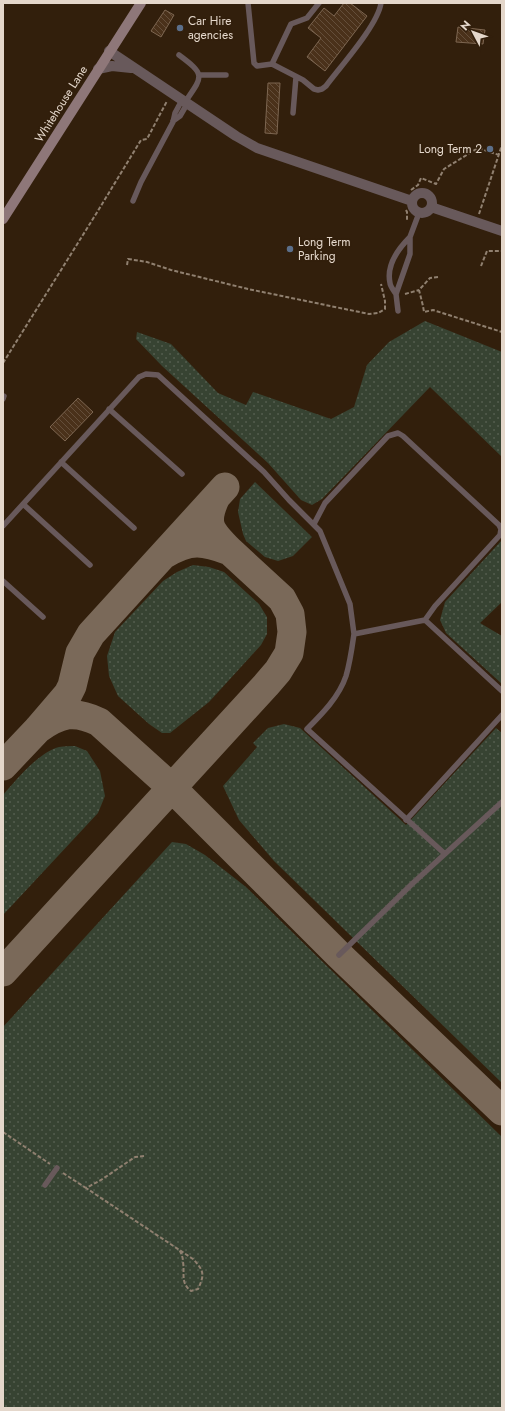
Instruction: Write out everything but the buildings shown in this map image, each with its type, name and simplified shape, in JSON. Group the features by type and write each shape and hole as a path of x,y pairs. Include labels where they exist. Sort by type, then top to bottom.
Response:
{"street":[{"name":"Whitehouse Lane","path":"3,219 141,3"},
{"path":"110,51 172,94 257,148 412,200"},
{"path":"98,69 112,66 135,69"},
{"path":"425,193 431,198 431,207 429,211 419,213 413,208 412,200 417,194 425,193"},
{"path":"431,207 502,231"}],"lane":[{"path":"248,3 254,63 257,66 272,64 296,76 314,89 318,90 326,86 373,23 381,3"},
{"path":"272,64 291,24 307,18 319,3"},
{"path":"133,201 141,182 173,122 175,113 185,102 197,84 199,75 196,68 179,55"},
{"path":"199,75 226,75"},
{"path":"293,113 296,76"},
{"path":"396,294 410,254 410,237 419,213"},
{"path":"398,312 396,294 390,283 390,266 400,247 410,237"},
{"path":"3,526 139,377 146,374 158,376 264,472 320,531 350,604 354,634 349,665 345,678 330,704 308,729 445,854"},
{"path":"109,409 182,474"},
{"path":"314,524 325,503 388,436 398,433 494,520 501,529 500,535 435,606 425,620 354,634"},
{"path":"61,462 134,528"},
{"path":"23,504 90,565"},
{"path":"3,581 43,617"},
{"path":"425,620 502,691"},
{"path":"406,820 502,715"},
{"path":"339,955 413,883 502,802"},
{"path":"45,1185 57,1168"}],"path":[{"path":"3,363 141,140 147,139 172,94"},
{"path":"476,222 502,147"},
{"path":"404,189 412,190 418,185 422,178 436,184 444,168 478,148 499,155"},
{"path":"402,206 407,212 407,221 405,226"},
{"path":"481,266 487,251 502,251"},
{"path":"127,265 128,259 147,262 171,270 248,289 369,314 378,313 385,309 385,300 381,280"},
{"path":"438,277 430,278 419,290 424,312 432,310 502,332"},
{"path":"3,1132 179,1249 193,1259 202,1268 203,1278 198,1289 191,1291 186,1287 184,1280 183,1260 179,1249"},
{"path":"86,1188 101,1180 129,1160 135,1157 144,1156"}],"green space":[{"path":"425,321 502,352 502,457 430,387 322,499 312,505 301,500 268,463 162,366 136,339 137,332 171,344 218,393 246,405 253,392 331,419 354,407 367,365 389,342"},
{"path":"255,482 312,537 293,556 278,561 265,557 246,541 238,512 240,499"},
{"path":"502,540 502,602 480,623 502,636 502,684 446,633 440,620 445,602"},
{"path":"193,565 209,567 224,572 259,604 267,617 267,634 261,645 209,702 170,733 162,733 149,724 118,696 109,676 107,656 115,632 163,581 177,572"},
{"path":"284,724 300,728 406,825 496,728 502,733 502,1083 274,861 239,820 223,786 257,747 253,743 268,728"},
{"path":"75,746 87,751 100,771 105,796 98,813 3,915 3,795 28,767 44,754 59,747"},
{"path":"172,842 186,844 205,855 246,887 502,1137 502,1408 3,1408 3,1027"}],"taxiway":[{"path":"3,766 68,694 72,686 80,653 91,634 225,487"},
{"path":"165,554 182,546 197,543 212,545 230,551 213,532 209,521 212,506 216,497"},
{"path":"3,972 266,685 278,671 289,653 292,632 290,614 282,599 230,551"},
{"path":"38,729 54,719 68,715 82,716 99,722 171,787 339,955 502,1111"}],"place":[{"name":"Car Hire agencies","path":"180,28"},
{"name":"Long Term 2","path":"490,149"},
{"name":"Long Term Parking","path":"290,249"}]}
